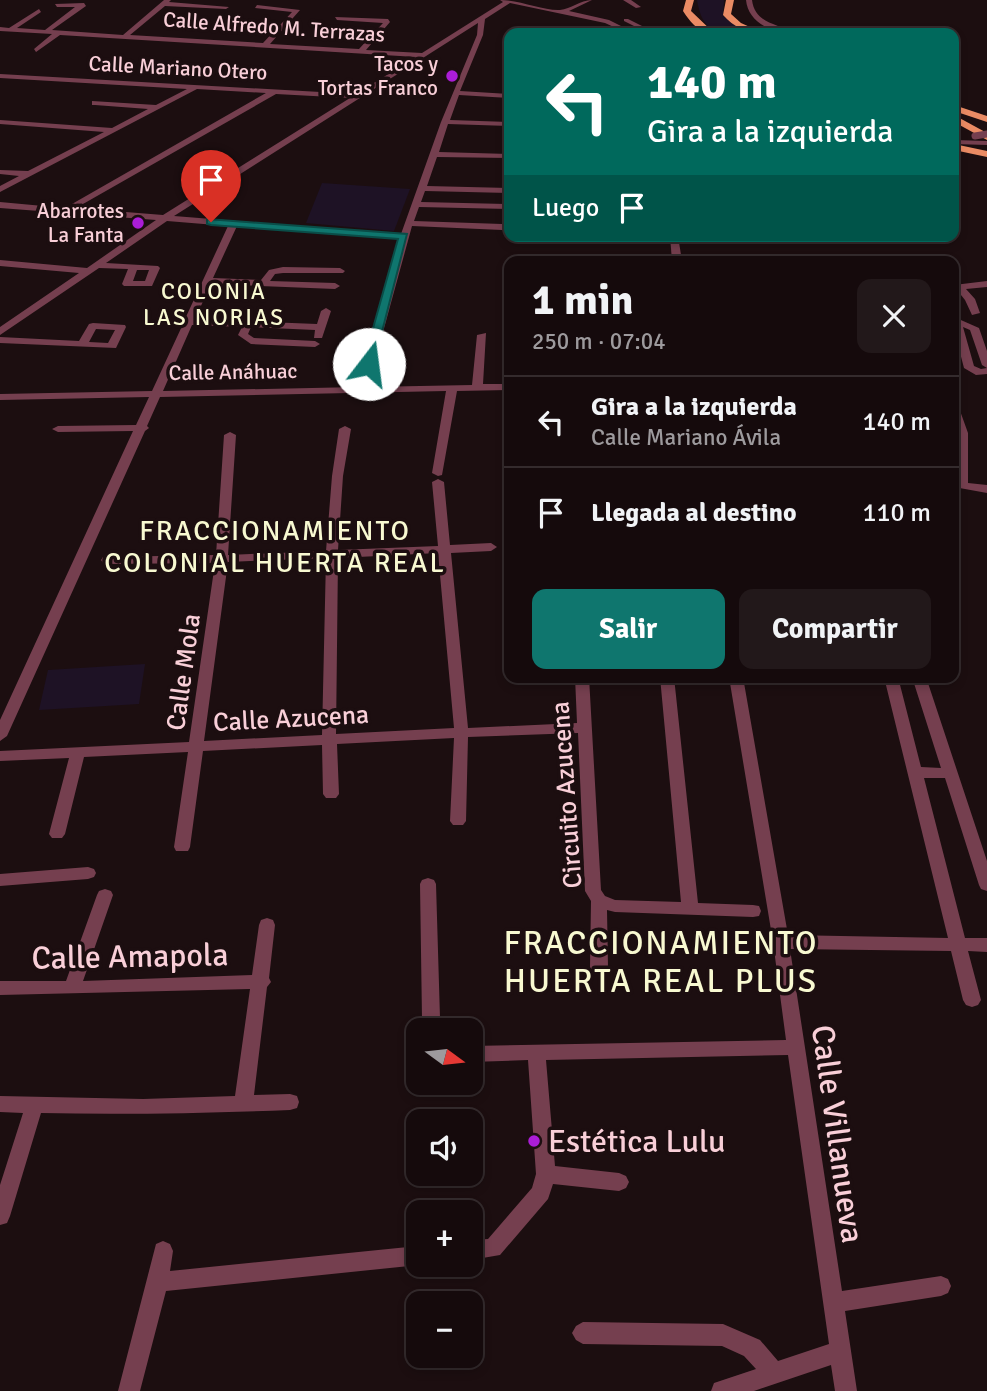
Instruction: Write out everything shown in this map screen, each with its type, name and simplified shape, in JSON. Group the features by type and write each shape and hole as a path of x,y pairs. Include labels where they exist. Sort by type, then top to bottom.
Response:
{"main road":[{"path":"690,0 687,11 703,28"},
{"path":"730,0 727,15 746,28"},
{"path":"959,103 987,108"},
{"path":"959,109 987,120"},
{"path":"959,121 983,138"},
{"path":"959,146 987,154"}],"street":[{"path":"0,332 165,218 355,96 482,20 508,0 618,17 642,28"},
{"path":"532,0 568,9 620,28"},
{"path":"568,9 589,0"},
{"path":"626,0 638,7"},
{"path":"749,0 749,10 754,17 779,28"},
{"path":"126,35 166,2 226,7"},
{"path":"47,32 85,5 65,4 56,7 72,12"},
{"path":"257,7 298,10 266,44"},
{"path":"10,29 38,11"},
{"path":"337,18 388,21 361,51"},
{"path":"582,25 596,18"},
{"path":"362,390 408,223 480,35 482,20"},
{"path":"241,23 282,26"},
{"path":"527,24 530,28"},
{"name":"Calle Alfredo M. Terrazas","path":"0,29 421,55"},
{"path":"36,50 59,32"},
{"path":"460,32 480,35"},
{"path":"0,83 4,76"},
{"name":"Calle Mariano Otero","path":"4,76 355,96"},
{"path":"0,189 197,87"},
{"path":"67,210 276,91"},
{"path":"457,91 504,93"},
{"path":"94,103 157,107"},
{"path":"446,119 504,118"},
{"path":"446,119 504,124"},
{"path":"0,131 5,123 114,130"},
{"path":"959,136 983,138"},
{"path":"959,144 983,138"},
{"path":"435,151 504,149"},
{"path":"435,151 504,156"},
{"path":"0,172 30,174"},
{"path":"423,184 504,183"},
{"path":"423,184 504,191"},
{"path":"415,204 504,206"},
{"path":"0,205 404,237"},
{"path":"0,736 233,223"},
{"path":"408,223 502,228"},
{"path":"206,281 264,283 333,290 344,260"},
{"path":"0,264 90,271"},
{"path":"99,265 134,268"},
{"path":"264,283 272,272 283,270 340,271"},
{"path":"959,288 987,284"},
{"path":"959,290 970,299 975,313"},
{"path":"248,324 243,335 251,341 314,348 326,311"},
{"path":"186,322 320,327"},
{"path":"959,324 974,328 987,365"},
{"path":"959,331 969,368 980,373 987,371"},
{"path":"477,388 482,335"},
{"path":"0,340 82,345"},
{"name":"Calle Anáhuac","path":"0,397 504,387"},
{"path":"452,388 438,477 461,731 458,821"},
{"path":"959,424 962,433 959,471"},
{"path":"58,429 142,428"},
{"path":"331,794 328,741 332,553 336,471 345,429"},
{"name":"Calle Mola","path":"182,847 222,559 230,435"},
{"path":"959,484 987,489"},
{"path":"107,560 222,559 491,547"},
{"name":"Circuito Azucena","path":"582,683 593,891 598,901 615,906 752,911"},
{"path":"668,683 690,909"},
{"name":"Calle Villanueva","path":"737,683 781,942 846,1391"},
{"path":"892,683 972,1000"},
{"path":"921,683 987,885"},
{"name":"Calle Azucena","path":"0,756 328,741 461,731 585,728"},
{"path":"57,834 78,753"},
{"path":"914,772 949,773"},
{"path":"0,880 88,873"},
{"path":"428,884 430,1018"},
{"path":"72,988 105,895"},
{"path":"598,901 599,967"},
{"path":"243,1105 262,982 267,925"},
{"path":"781,942 987,945"},
{"name":"Calle Amapola","path":"0,988 262,982"},
{"path":"483,1054 796,1047"},
{"path":"483,1249 493,1248 541,1193 546,1174 536,1054"},
{"path":"0,1104 143,1107 290,1101"},
{"path":"0,1216 34,1106"},
{"path":"546,1174 619,1182"},
{"path":"129,1391 158,1282 163,1251"},
{"path":"158,1282 406,1257"},
{"path":"832,1303 941,1286"},
{"path":"583,1333 723,1335 752,1348 774,1373"},
{"path":"722,1391 839,1351"}],"shaded area":[{"path":"697,0 724,0 723,16 742,28 711,28 700,12"},
{"path":"322,183 410,189 394,231 306,223"},
{"path":"145,664 139,704 39,710 48,670"}],"place":[{"name":"Tacos y Tortas Franco","path":"452,76"},
{"name":"Abarrotes La Fanta","path":"138,223"},
{"name":"Estética Lulu","path":"534,1141"}],"district":[{"name":"COLONIA LAS NORIAS","path":"214,304"},
{"name":"FRACCIONAMIENTO COLONIAL HUERTA REAL","path":"275,546"},
{"name":"FRACCIONAMIENTO HUERTA REAL PLUS","path":"661,961"}],"route":[{"path":"211,222 404,237 369,364"}]}
